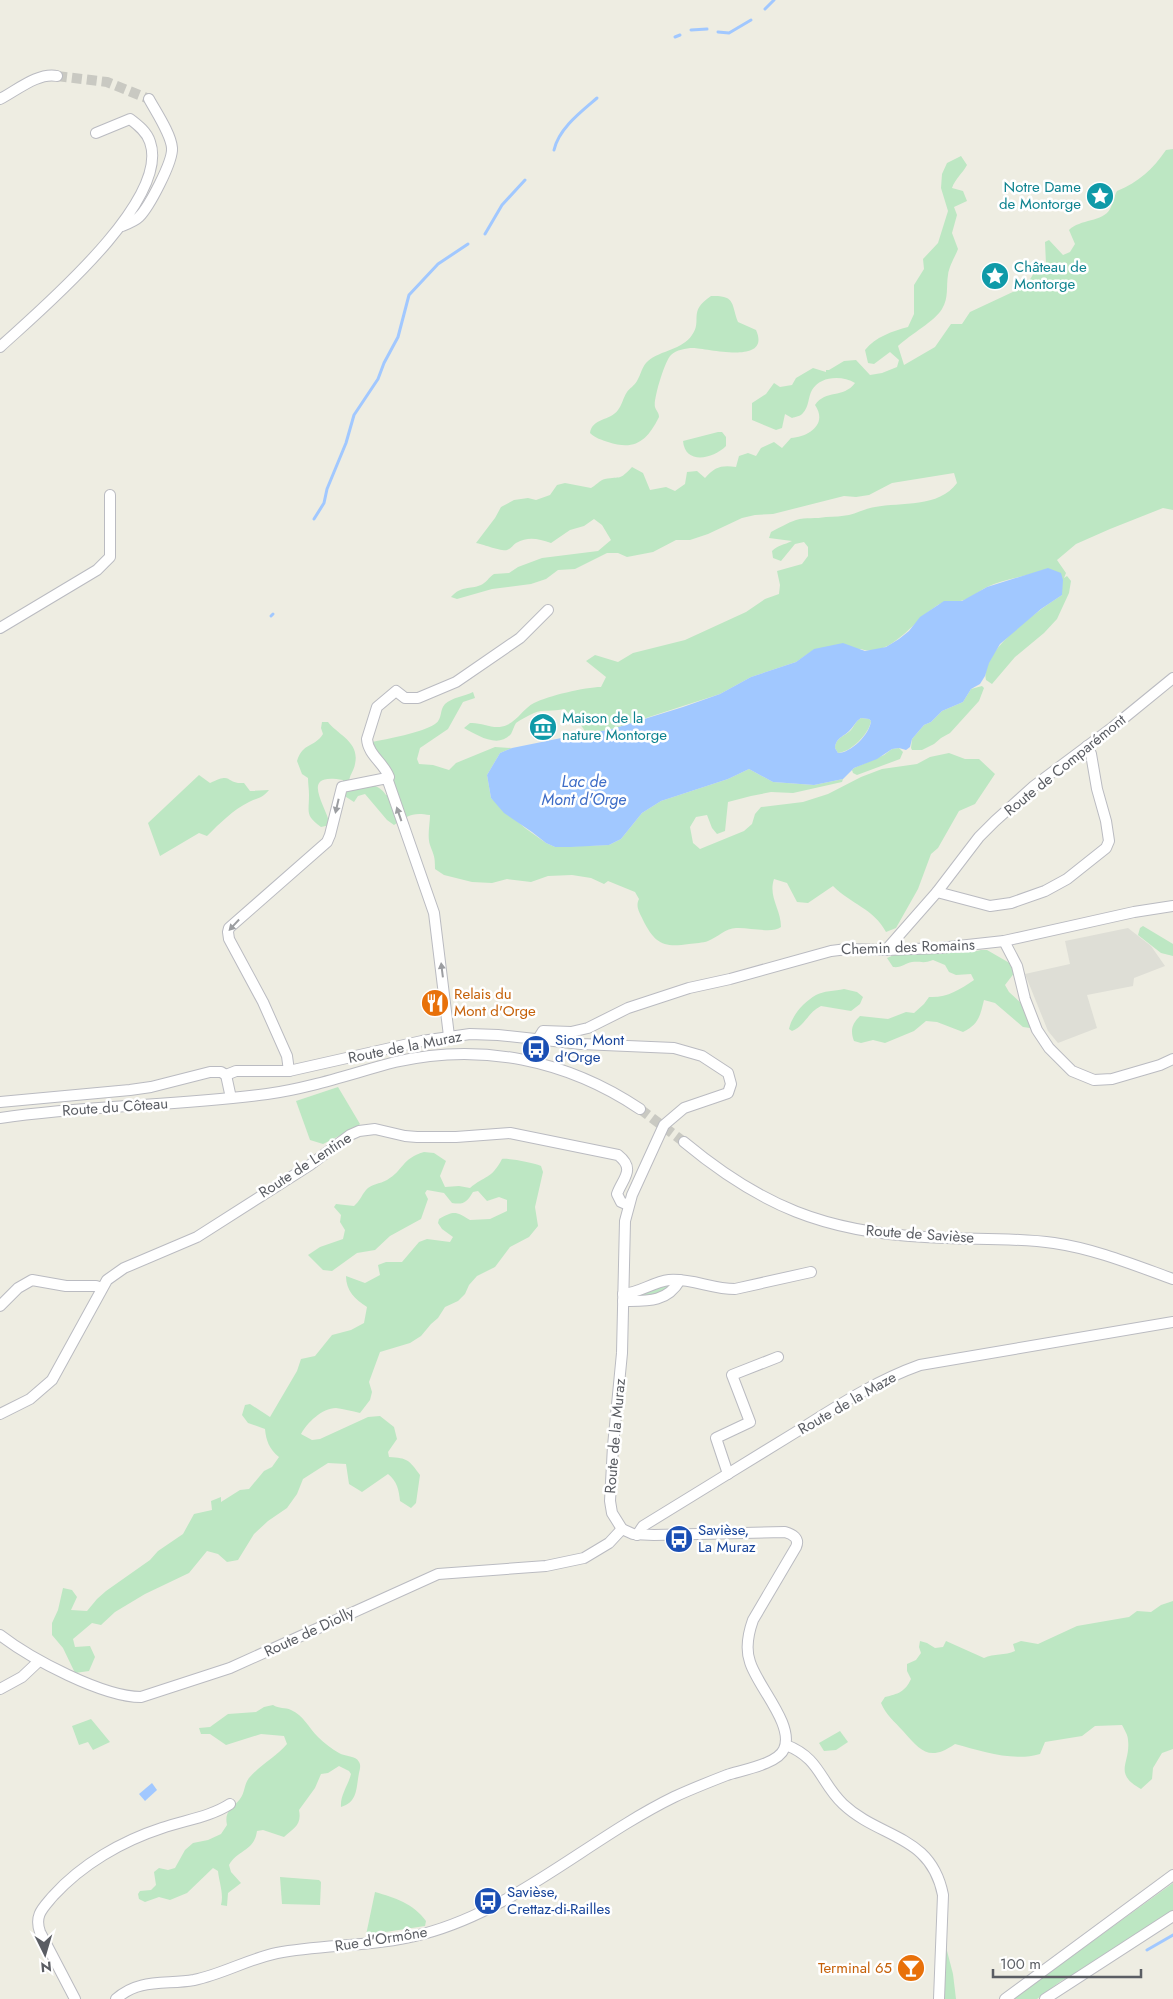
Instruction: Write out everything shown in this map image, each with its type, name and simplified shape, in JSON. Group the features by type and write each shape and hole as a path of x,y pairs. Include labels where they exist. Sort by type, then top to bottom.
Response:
{"street":[{"path":"0,99 32,82 50,75 57,76"},
{"path":"119,228 139,218 158,186 170,160 172,148 169,138 149,99"},
{"path":"0,347 67,285 119,228 145,184 153,155 150,141 140,127 130,119 96,134"},
{"path":"0,628 98,570 110,557 110,495"},
{"path":"449,1036 434,913 386,768 371,752 367,739 377,707 396,691 405,698 418,698 456,682 520,638 548,610"},
{"name":"Route de Comparémont","path":"886,950 937,892 986,829 1034,786 1173,678"},
{"path":"937,892 990,906 1011,902 1045,891 1067,879 1106,848 1109,841 1106,821 1097,789 1092,754 1087,746"},
{"path":"289,1071 287,1056 253,982 229,939 229,928 327,842 342,787 388,777"},
{"name":"Chemin des Romains","path":"538,1039 543,1031 571,1032 588,1028 628,1008 680,991 795,960 847,949 886,950 948,947 1004,941 1134,912 1173,906"},
{"path":"1004,941 1017,966 1025,999 1036,1030 1072,1071 1094,1080 1112,1079 1160,1065 1173,1059"},
{"name":"Route de la Muraz","path":"0,1102 130,1090 210,1072 221,1072 226,1075 236,1071 289,1071 396,1046 449,1036 491,1035 581,1044 674,1048 706,1058 725,1070 730,1075 731,1089 726,1095 684,1108 664,1125 628,1205 624,1243 621,1372 610,1486 612,1513 622,1529"},
{"path":"226,1075 230,1098 285,1091 417,1058 451,1054 480,1054 523,1059 563,1070 605,1088 640,1109"},
{"name":"Route du Côteau","path":"0,1118 45,1112 230,1098"},
{"name":"Route de Lentine","path":"0,1414 35,1396 52,1380 102,1288 118,1272 197,1237 310,1165 350,1135 367,1129 418,1137 456,1137 510,1132 618,1155 624,1159 628,1170 617,1194 621,1202 628,1205"},
{"name":"Route de Savièse","path":"684,1142 726,1174 764,1198 829,1224 900,1236 1007,1239 1056,1244 1098,1253 1173,1279"},
{"path":"623,1297 660,1282 680,1280 722,1289 735,1289 811,1272"},
{"path":"0,1306 18,1288 32,1280 66,1286 96,1286 102,1288"},
{"path":"623,1297 639,1302 659,1300 672,1290 680,1280"},
{"name":"Route de la Maze","path":"638,1535 644,1526 886,1378 920,1365 1173,1322"},
{"path":"728,1474 716,1438 750,1422 732,1375 778,1357"},
{"path":"622,1529 638,1535 785,1532 793,1534 796,1538 796,1547 749,1630 747,1645 749,1661 754,1674 784,1726 787,1739 786,1745 797,1749 812,1762 844,1805 908,1843 930,1861 941,1882 943,1895 939,1999"},
{"name":"Route de Diolly","path":"0,1635 39,1661 110,1692 129,1697 153,1695 230,1668 438,1574 546,1566 576,1560 584,1558 604,1546 622,1529"},
{"path":"0,1689 22,1677 39,1661"},
{"name":"Rue d'Ormône","path":"116,1999 127,1990 144,1984 200,1978 276,1954 398,1940 426,1934 460,1922 524,1888 623,1826 675,1797 770,1761 781,1755 786,1745"},
{"path":"75,1999 37,1925 37,1919 42,1909 71,1878 105,1855 132,1840 162,1828 222,1810 230,1804"},
{"path":"1005,1999 1173,1875"},
{"path":"1045,1999 1173,1916"}],"shaded area":[{"path":"1128,928 1151,946 1165,966 1134,978 1133,986 1087,995 1097,1028 1058,1043 1048,1031 1025,974 1070,964 1065,941"}],"green space":[{"path":"1173,149 1173,510 1163,508 1110,529 1076,544 1057,560 1066,573 1064,578 1067,576 1071,581 1069,593 1057,619 1044,633 1015,657 992,684 986,680 986,668 1001,644 1027,620 1062,595 1062,584 1043,570 993,584 964,600 939,604 892,644 882,648 872,651 861,649 815,649 796,662 751,677 720,694 609,730 586,733 579,723 564,709 537,712 527,716 516,723 511,734 500,740 488,739 464,728 470,723 502,727 511,723 530,705 540,700 576,690 601,687 606,677 586,661 595,655 618,662 633,653 685,640 746,612 765,599 779,594 780,585 777,571 802,564 808,556 808,547 804,542 795,544 781,561 773,558 772,551 792,541 769,538 771,532 786,524 800,519 849,515 872,508 930,500 940,497 957,483 954,473 892,483 869,495 844,496 773,514 742,518 690,540 676,540 653,552 627,557 618,553 607,553 575,569 558,570 546,579 531,584 492,589 457,599 451,597 462,589 483,584 494,574 509,573 518,567 542,558 598,551 611,540 602,525 594,519 584,526 570,530 551,543 538,539 525,539 516,543 510,549 505,550 476,543 501,507 514,500 528,498 536,500 550,495 557,485 565,483 591,488 603,480 622,476 632,467 643,473 650,490 666,487 675,491 685,484 687,472 697,471 705,478 712,471 719,468 726,466 736,467 739,456 748,453 756,456 761,448 774,442 782,448 791,438 810,432 818,424 819,418 815,405 819,400 845,391 855,383 838,378 820,382 812,390 805,411 792,418 785,414 782,428 776,430 752,420 752,403 766,394 774,383 780,387 792,385 796,378 813,368 826,372 826,370 844,361 856,360 870,375 897,367 899,360 890,352 874,364 868,363 865,350 879,338 908,327 914,314 914,285 924,269 923,259 938,243 948,211 941,188 942,174 947,163 961,156 967,165 952,188 963,191 967,201 954,207 957,215 952,233 958,249 947,279 944,305 939,314 898,346 904,365 935,347 951,324 962,324 970,312 1017,290 1029,281 1037,268 1046,264 1045,242 1049,240 1063,255 1070,252 1075,244 1069,230 1074,226 1107,213 1117,191 1139,179 1151,169 1166,150"},
{"path":"711,296 729,299 738,322 756,330 758,341 755,348 747,352 723,352 693,348 676,352 669,358 658,389 655,407 659,417 645,438 639,442 626,445 608,442 592,435 590,433 591,428 594,425 615,414 621,406 627,392 637,381 646,363 653,357 688,340 695,330 699,307"},
{"path":"722,432 726,437 726,446 721,451 707,456 694,457 685,449 683,441"},
{"path":"982,686 984,688 979,701 950,733 922,750 912,750 912,739 924,725 931,722 942,711 963,702 971,689"},
{"path":"473,692 475,698 463,702 448,729 420,748 417,759 419,764 433,765 449,770 456,763 495,747 512,748 500,753 487,775 491,798 525,828 555,847 609,845 621,839 642,813 661,801 728,779 749,769 773,782 814,785 843,779 842,782 793,793 771,792 728,802 725,831 717,834 712,828 707,815 696,817 690,827 693,843 700,849 744,831 752,824 755,814 761,807 803,802 828,794 861,777 882,769 917,764 930,757 949,753 965,759 979,759 995,774 975,804 959,811 938,848 931,854 918,889 896,928 886,932 869,912 833,886 808,903 797,902 787,883 774,879 773,892 781,927 772,930 732,928 706,942 673,945 656,939 647,928 638,910 639,899 635,892 608,881 604,884 591,878 572,875 548,876 531,882 507,879 492,883 472,882 444,875 435,869 429,838 430,815 411,815 394,825 387,820 365,794 358,796 354,802 343,795 343,780 330,779 322,781 318,785 320,799 330,825 321,827 312,819 309,813 308,778 302,774 297,761 302,751 323,734 322,722 328,722 351,744 354,750 356,756 355,764 349,783 374,786 386,795 393,795 371,742 429,727 437,722 445,704"},
{"path":"861,718 871,721 867,731 854,746 838,753 835,748 837,742"},
{"path":"899,748 903,752 900,759 857,775 853,773 852,770 854,768 884,755 892,749"},
{"path":"199,775 210,783 226,778 234,782 244,783 250,791 269,790 232,813 207,836 199,833 160,856 148,823"},
{"path":"1143,926 1173,944 1173,956 1161,953 1138,935 1140,928"},
{"path":"987,950 1013,965 1015,972 1005,985 1009,992 1032,1013 1030,1028 1023,1027 995,1003 984,1000 976,1023 963,1032 937,1022 926,1021 914,1031 885,1043 873,1040 861,1043 854,1041 852,1027 860,1016 888,1019 906,1012 914,1013 929,997 947,995 974,980 971,974 956,975 949,972 945,965 933,960 912,962 899,967 893,967 887,958 909,952 970,952"},
{"path":"844,989 857,992 863,997 860,1004 851,1011 821,1006 796,1029 792,1031 789,1029 796,1014 803,1005 816,995"},
{"path":"338,1087 360,1124 323,1144 310,1140 296,1101"},
{"path":"424,1152 434,1153 446,1161 440,1176 445,1187 459,1186 470,1188 491,1174 502,1159 538,1165 541,1166 543,1172 535,1207 538,1226 529,1237 510,1247 495,1267 477,1276 469,1285 465,1294 458,1301 445,1307 438,1318 421,1336 410,1343 380,1352 369,1382 372,1392 370,1400 360,1413 336,1408 325,1411 311,1421 301,1434 312,1440 320,1439 368,1417 380,1416 394,1427 397,1439 388,1452 389,1457 408,1461 420,1475 416,1503 411,1508 400,1501 397,1486 388,1474 362,1492 349,1484 346,1464 328,1463 303,1479 297,1494 287,1508 268,1521 254,1534 238,1560 227,1562 218,1554 207,1551 189,1573 145,1594 115,1612 101,1625 92,1623 73,1639 75,1647 90,1646 95,1657 89,1671 75,1673 63,1648 52,1635 52,1623 58,1610 63,1588 72,1590 77,1597 71,1610 87,1611 106,1591 183,1534 194,1514 212,1510 211,1501 221,1497 221,1502 240,1490 249,1489 264,1471 272,1467 279,1457 269,1444 265,1429 248,1423 242,1415 245,1405 250,1404 270,1417 297,1371 301,1359 315,1356 332,1335 351,1330 364,1323 367,1307 349,1290 346,1276 365,1283 380,1275 378,1265 386,1262 402,1262 419,1242 427,1239 450,1242 453,1237 442,1229 438,1223 439,1219 449,1214 455,1213 470,1220 490,1219 507,1211 507,1200 499,1197 487,1201 478,1191 473,1192 465,1202 456,1204 452,1203 444,1193 427,1190 425,1193 428,1199 421,1219 390,1236 375,1250 357,1253 332,1271 323,1270 308,1255 320,1247 343,1239 345,1230 340,1222 341,1215 334,1207 336,1204 354,1206 368,1188 387,1180 407,1161"},
{"path":"674,1283 663,1295 637,1298 637,1293"},
{"path":"1173,1601 1173,1749 1162,1753 1153,1768 1152,1779 1141,1789 1127,1778 1125,1773 1128,1740 1122,1725 1095,1726 1082,1736 1045,1742 1040,1754 1030,1756 998,1755 955,1744 932,1753 926,1752 915,1744 888,1714 881,1703 885,1697 901,1692 909,1683 911,1679 907,1671 907,1664 916,1660 921,1653 920,1641 935,1648 943,1647 946,1641 984,1658 1015,1651 1013,1644 1021,1641 1038,1644 1077,1626 1129,1617 1137,1611 1151,1612 1161,1605"},
{"path":"273,1705 295,1712 328,1746 341,1754 358,1760 360,1767 355,1794 351,1802 341,1807 343,1794 351,1774 349,1771 339,1766 328,1773 321,1774 315,1788 299,1810 298,1823 294,1828 284,1837 263,1830 257,1831 253,1843 229,1865 231,1872 241,1883 228,1893 227,1906 221,1905 222,1892 218,1871 213,1868 187,1893 170,1900 159,1897 145,1902 139,1899 138,1894 140,1891 151,1890 156,1885 154,1872 159,1868 168,1870 175,1868 185,1850 193,1843 208,1840 221,1834 227,1825 226,1820 229,1810 242,1797 249,1778 287,1744 284,1736 261,1734 226,1745 210,1734 201,1734 199,1728 210,1727 228,1714 256,1712 264,1707"},
{"path":"91,1719 110,1742 93,1750 88,1742 79,1745 72,1726"},
{"path":"840,1731 848,1742 836,1750 824,1751 819,1743"},
{"path":"280,1877 319,1880 321,1882 320,1905 282,1904"},
{"path":"1173,1883 1173,1911 1086,1968 1061,1981 1037,1999 1013,1999"},
{"path":"375,1892 409,1905 426,1921 425,1926 366,1935"},
{"path":"946,1947 953,1974 956,1999 944,1999"}],"water":[{"name":"Lac de Mont d'Orge","path":"1048,568 1061,573 1063,580 1062,595 1041,609 1000,644 980,684 971,689 963,702 942,711 931,722 924,725 912,739 910,747 906,750 892,749 877,759 854,768 843,779 814,785 773,782 749,769 728,779 661,801 642,813 621,839 609,845 555,847 546,843 504,813 491,798 487,775 500,753 512,748 609,730 683,707 720,694 751,677 796,662 814,649 843,643 865,651 886,647 909,631 920,617 944,601 962,601 987,587","holes":["861,718 871,721 870,726 864,737 848,750 838,753 835,748 839,739"]},
{"path":"152,1783 157,1790 145,1801 139,1794"}],"waterway":[{"path":"765,9 774,0"},
{"path":"718,32 729,33 751,20"},
{"path":"691,30 707,29"},
{"path":"675,37 680,35"},
{"path":"554,150 566,127 597,98"},
{"path":"485,234 502,205 525,180"},
{"path":"314,519 324,503 327,489 346,443 354,415 378,379 398,337 409,295 438,264 468,244"},
{"path":"1147,1950 1173,1935"}],"tunnel":[{"path":"57,76 107,82 149,99"},
{"path":"640,1109 684,1142"}],"place":[{"name":"Notre Dame de Montorge","path":"1100,196"},
{"name":"Château de Montorge","path":"995,276"},
{"name":"Maison de la nature Montorge","path":"543,727"},
{"name":"Relais du Mont d'Orge","path":"435,1003"},
{"name":"Sion, Mont d'Orge","path":"536,1049"},
{"name":"Savièse, La Muraz","path":"679,1539"},
{"name":"Savièse, Crettaz-di-Railles","path":"488,1901"},
{"name":"Terminal 65","path":"911,1968"}]}
